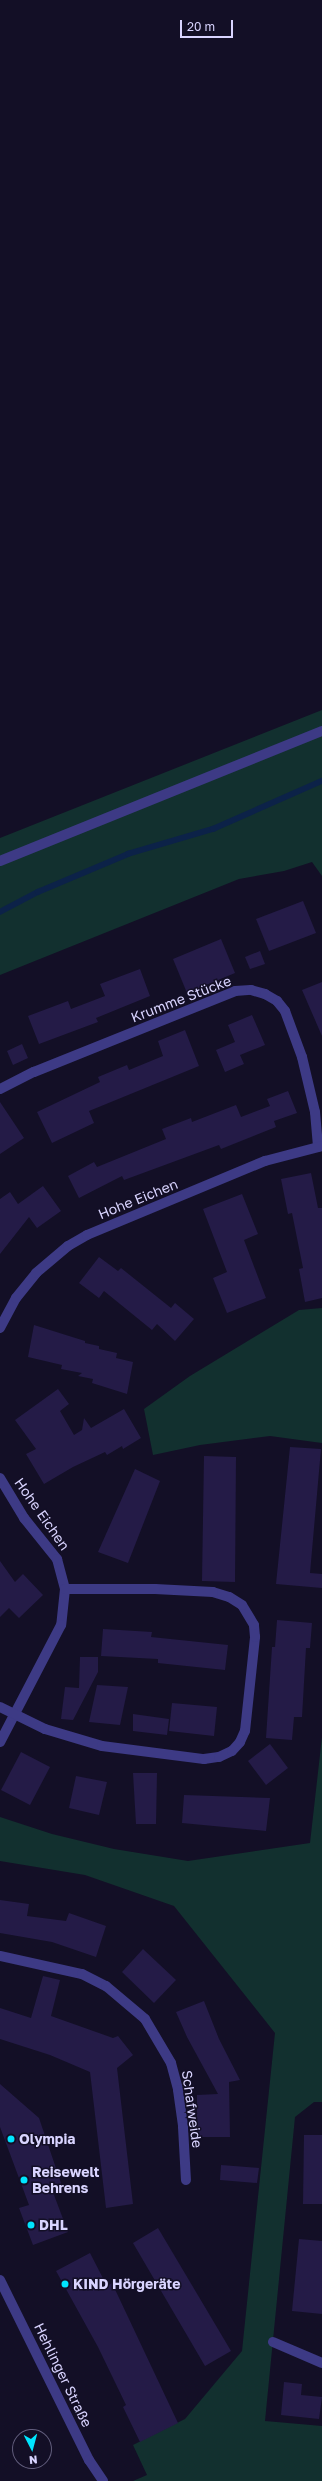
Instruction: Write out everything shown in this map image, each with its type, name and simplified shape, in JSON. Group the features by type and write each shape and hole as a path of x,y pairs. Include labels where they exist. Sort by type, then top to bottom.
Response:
{"street":[{"path":"0,861 322,731"},
{"name":"Krumme Stücke","path":"0,1089 34,1072 235,991 251,990 265,994 276,1001 285,1011 302,1057 315,1112 320,1146"},
{"name":"Hohe Eichen","path":"0,1328 16,1298 36,1273 68,1246 87,1235 265,1161 320,1146"},
{"name":"Hohe Eichen","path":"0,1478 21,1513 57,1559 66,1589 61,1625 0,1742"},
{"path":"0,1707 44,1729 102,1746 204,1759 219,1757 232,1751 240,1742 245,1731 255,1637 252,1620 242,1605 230,1597 213,1592 155,1588 66,1589"},
{"name":"Schafweide","path":"0,1956 82,1974 106,1986 144,2019 171,2063 178,2090 183,2127 186,2180"},
{"name":"Hehlinger Straße","path":"0,2280 90,2460 103,2481"},
{"path":"273,2342 322,2363"}],"green space":[{"path":"322,710 322,876 312,862 284,871 239,879 0,975 0,838"},
{"path":"322,1308 322,1443 270,1436 200,1445 153,1455 144,1409 190,1376 299,1310"},
{"path":"322,1737 322,2102 314,2102 295,2117 265,2421 322,2426 322,2481 133,2481 147,2475 133,2445 185,2419 242,2351 275,2033 174,1906 85,1875 0,1861 0,1817 52,1834 114,1849 188,1861 310,1843"}],"building":[{"path":"303,901 316,933 269,951 256,919"},
{"path":"221,939 235,973 187,993 173,959"},
{"path":"260,951 265,964 250,969 245,957"},
{"path":"140,969 150,996 96,1018 98,1022 39,1044 28,1016 68,1001 71,1009 105,996 100,984"},
{"path":"322,982 322,1036 302,990"},
{"path":"252,1015 265,1045 240,1055 244,1064 225,1072 216,1050 235,1042 228,1025"},
{"path":"185,1030 199,1066 89,1111 94,1123 52,1143 37,1112 100,1082 98,1077 127,1065 129,1070 163,1056 158,1041"},
{"path":"22,1044 28,1058 13,1065 7,1051"},
{"path":"288,1091 297,1113 274,1121 276,1127 221,1149 219,1145 124,1180 122,1176 79,1198 68,1176 94,1162 97,1167 166,1139 162,1129 191,1118 192,1122 236,1105 241,1117 270,1106 267,1099"},
{"path":"0,1102 24,1138 0,1154"},
{"path":"311,1173 318,1208 322,1208 322,1298 305,1302 299,1269 303,1268 292,1213 288,1214 281,1179"},
{"path":"43,1186 61,1211 37,1228 29,1217 0,1254 0,1199 10,1192 18,1204"},
{"path":"242,1194 258,1234 244,1240 266,1298 227,1313 213,1278 227,1272 203,1209"},
{"path":"99,1257 118,1271 121,1268 171,1308 175,1303 194,1319 175,1341 157,1324 152,1330 104,1291 99,1298 79,1283"},
{"path":"34,1325 85,1341 85,1343 99,1346 99,1349 117,1353 116,1358 133,1362 127,1394 92,1383 93,1379 78,1376 82,1373 61,1369 62,1365 28,1357"},
{"path":"58,1389 69,1404 60,1411 74,1435 82,1430 84,1418 91,1428 124,1409 141,1438 123,1449 122,1446 107,1455 105,1452 73,1467 44,1484 26,1454 36,1449 15,1420"},
{"path":"290,1447 321,1449 310,1573 322,1574 322,1588 276,1584"},
{"path":"204,1456 236,1457 235,1582 202,1581"},
{"path":"135,1469 160,1481 128,1563 98,1552"},
{"path":"0,1561 15,1582 23,1574 43,1595 19,1618 9,1608 0,1617"},
{"path":"277,1620 312,1623 310,1648 306,1648 302,1717 294,1717 292,1740 266,1738 272,1647 275,1647"},
{"path":"103,1629 152,1632 151,1637 228,1645 225,1670 158,1663 158,1659 101,1656"},
{"path":"80,1657 98,1657 98,1672 73,1720 61,1719 65,1687 79,1688"},
{"path":"97,1685 128,1687 120,1725 89,1722"},
{"path":"172,1703 217,1707 214,1736 169,1731"},
{"path":"133,1714 169,1719 167,1735 133,1731"},
{"path":"270,1744 288,1768 266,1785 248,1761"},
{"path":"21,1752 50,1767 30,1805 1,1790"},
{"path":"133,1773 157,1773 156,1824 136,1824"},
{"path":"76,1776 107,1782 99,1815 69,1808"},
{"path":"184,1795 270,1798 266,1831 182,1823"},
{"path":"0,1900 29,1904 27,1916 66,1921 69,1913 106,1926 96,1957 52,1942 0,1933"},
{"path":"143,1949 176,1980 154,2003 122,1972"},
{"path":"43,1976 60,1980 51,2016 113,2038 118,2036 133,2055 117,2068 133,2204 106,2208 90,2072 50,2055 0,2039 0,2008 31,2018"},
{"path":"204,2001 219,2039 240,2080 229,2082 230,2137 197,2137 197,2095 218,2094 187,2037 176,2012"},
{"path":"0,2084 39,2118 61,2183 54,2195 68,2232 33,2245 19,2208 29,2205 0,2127"},
{"path":"304,2135 322,2135 322,2204 303,2204"},
{"path":"221,2165 259,2168 257,2183 220,2180"},
{"path":"158,2228 231,2351 205,2366 133,2243"},
{"path":"299,2239 322,2241 322,2314 292,2311"},
{"path":"90,2253 107,2286 112,2283 178,2423 140,2442 123,2407 126,2405 98,2347 56,2271"},
{"path":"284,2382 302,2384 301,2395 322,2397 319,2419 281,2415"}],"waterway":[{"path":"0,912 38,892 128,854 213,829 322,781"}],"place":[{"name":"Olympia","path":"11,2139"},
{"name":"Reisewelt Behrens","path":"24,2180"},
{"name":"DHL","path":"31,2225"},
{"name":"KIND Hörgeräte","path":"65,2284"}]}
